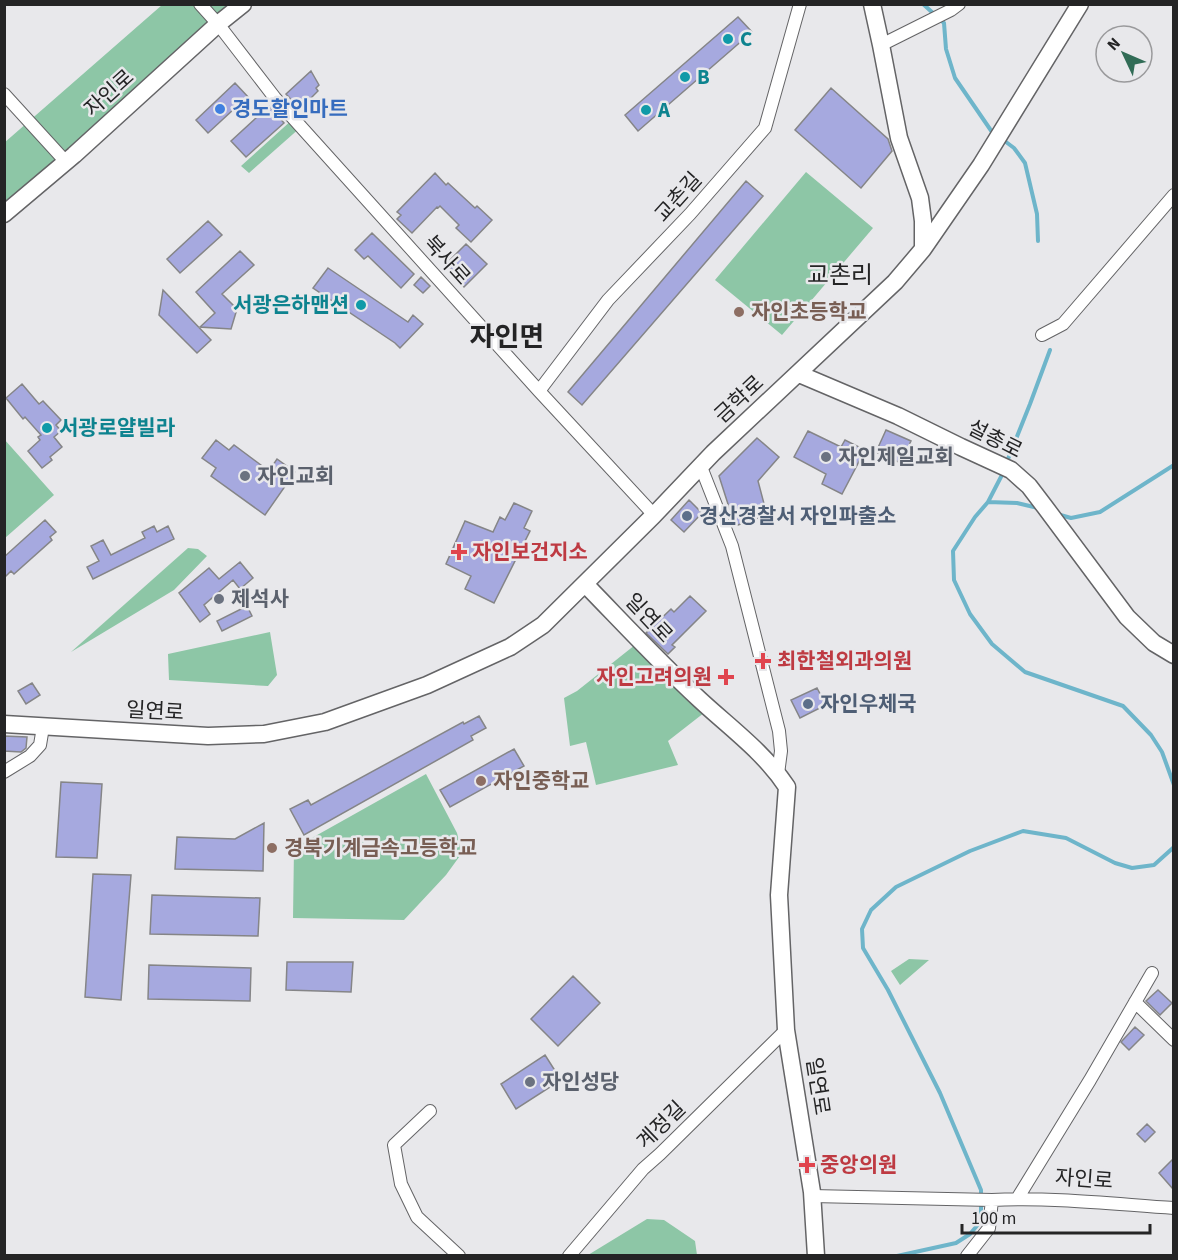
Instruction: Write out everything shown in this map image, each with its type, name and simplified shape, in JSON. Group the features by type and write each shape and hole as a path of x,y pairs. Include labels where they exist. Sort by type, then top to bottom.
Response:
{"street":[{"name":"북사로","path":"200,4 275,98 654,515"},
{"name":"자인로","path":"4,214 66,162 243,4"},
{"name":"교촌길","path":"539,391 608,300 690,214 765,128 800,4"},
{"path":"872,4 900,138 920,198 923,249"},
{"path":"881,45 959,4"},
{"name":"금학로","path":"585,584 713,453 896,282 923,249 981,165 1080,4"},
{"path":"4,94 66,162"},
{"path":"1042,335 1063,324 1173,195"},
{"name":"설총로","path":"799,374 898,416 1011,470 1029,486 1126,617 1154,643 1173,655"},
{"path":"701,467 732,546 779,731 781,751 778,774"},
{"name":"일연로","path":"4,724 208,736 264,734 325,722 427,685 510,647 543,625 585,584 662,664 769,763 787,787 778,895 786,1030 812,1196 816,1256"},
{"path":"4,772 30,756 40,745 43,727"},
{"path":"1017,1198 1090,1080 1152,973"},
{"path":"1135,1002 1173,1041"},
{"name":"계정길","path":"569,1256 643,1169 786,1030"},
{"path":"430,1111 394,1145 401,1184 417,1217 459,1256"},
{"name":"자인로","path":"812,1196 992,1200 1017,1198 1173,1208"},
{"path":"967,1256 989,1228 992,1200"}],"green space":[{"path":"162,5 243,5 5,213 4,143"},
{"path":"293,119 301,127 249,173 241,166"},
{"path":"806,172 873,228 782,335 715,280"},
{"path":"4,439 54,495 5,538 4,538"},
{"path":"188,548 198,549 207,556 174,590 71,652"},
{"path":"270,632 277,675 268,686 169,680 168,654"},
{"path":"640,641 709,709 668,741 678,765 596,785 586,742 570,746 564,698 577,691"},
{"path":"426,774 457,833 462,853 446,875 404,920 293,918 294,848"},
{"path":"909,959 929,960 900,985 891,971"},
{"path":"647,1219 664,1220 695,1241 697,1255 588,1255"}],"building":[{"path":"738,17 752,32 638,131 625,115"},
{"path":"311,71 319,85 316,88 318,91 300,109 286,94"},
{"path":"235,83 250,99 237,112 234,109 208,133 196,120"},
{"path":"831,88 888,139 892,151 861,188 795,130"},
{"path":"269,106 284,123 246,157 231,141"},
{"path":"435,173 446,185 448,183 492,220 471,242 456,228 459,225 440,206 412,233 397,219 401,215 397,212"},
{"path":"746,181 763,196 582,405 568,392"},
{"path":"208,221 222,235 180,273 167,259"},
{"path":"372,233 414,274 401,288 368,256 364,259 355,250"},
{"path":"466,244 487,264 464,287 451,274 453,271 446,264"},
{"path":"240,251 254,265 222,294 237,309 231,329 200,327 215,313 196,292"},
{"name":"서광은하맨션","path":"328,268 408,322 413,315 423,324 400,348 313,288"},
{"path":"421,277 430,286 423,293 414,285"},
{"path":"163,290 211,340 197,353 159,315"},
{"name":"서광로얄빌라","path":"22,384 39,404 43,401 61,420 56,425 61,431 54,437 62,447 42,468 28,451 40,440 38,437 41,435 25,417 23,419 6,398"},
{"path":"886,430 911,441 901,463 876,452"},
{"path":"808,431 841,447 845,440 865,450 842,494 822,484 826,474 794,457"},
{"path":"757,438 779,457 758,481 767,515 735,526 719,476"},
{"path":"216,440 229,450 234,445 269,471 277,459 295,472 265,515 211,476 216,468 202,458"},
{"name":"경산경찰서 자인파출소","path":"689,500 702,513 684,532 671,520"},
{"path":"514,503 532,511 524,528 530,531 494,603 465,589 471,576 446,564 465,521 493,532 500,517 505,520"},
{"path":"45,520 56,532 50,537 52,540 14,574 11,571 4,578 4,557"},
{"path":"154,526 157,532 168,526 174,539 93,579 87,567 99,561 91,546 103,540 111,555 145,538 142,532"},
{"path":"240,562 253,578 240,589 233,580 204,605 210,614 200,622 179,593 209,568 219,579"},
{"path":"690,596 706,611 672,645 675,647 668,654 646,633 671,609 674,612"},
{"path":"247,606 252,616 222,631 217,621"},
{"path":"32,683 40,695 26,704 18,691"},
{"path":"817,688 826,705 800,718 791,700"},
{"path":"479,716 486,728 471,736 473,740 304,835 290,809 308,800 311,805 463,722 464,724"},
{"path":"4,736 27,737 26,748 21,752 4,751"},
{"path":"514,749 524,766 450,807 440,790"},
{"path":"61,782 102,784 97,858 56,857"},
{"path":"264,823 263,871 175,869 177,837 235,839"},
{"path":"93,874 131,875 121,1000 85,997"},
{"path":"152,895 260,898 258,936 150,934"},
{"path":"287,962 353,962 351,992 286,990"},
{"path":"149,965 251,968 250,1001 148,999"},
{"path":"573,976 600,1003 558,1046 531,1019"},
{"path":"1158,990 1172,1003 1160,1015 1146,1001"},
{"path":"1135,1027 1144,1035 1129,1050 1121,1042"},
{"path":"545,1055 561,1080 516,1109 501,1084"},
{"path":"1147,1124 1155,1132 1145,1142 1137,1134"},
{"path":"1173,1159 1173,1189 1159,1173"}],"waterway":[{"path":"923,4 944,23 946,49 955,78 996,135"},
{"path":"1002,139 1014,148 1025,163 1037,214 1038,241"},
{"path":"1006,464 1050,350"},
{"path":"1057,514 1071,518 1100,512 1174,465"},
{"path":"988,502 1004,471"},
{"path":"1038,508 1017,503 988,502 975,517 953,551 954,580 970,614 992,644 1025,672 1123,706 1151,735 1162,752 1174,785"},
{"path":"897,1256 956,1243 970,1234 981,1221 981,1190 940,1093 888,990 863,948 862,929 871,910 896,887 970,851 1023,831 1066,838 1115,863 1132,868 1154,865 1174,847"}],"place":[{"name":"C","path":"728,39"},
{"name":"B","path":"685,77"},
{"name":"경도할인마트","path":"220,109"},
{"name":"A","path":"646,110"},
{"name":"서광은하맨션","path":"361,305"},
{"name":"자인초등학교","path":"739,312"},
{"name":"서광로얄빌라","path":"47,428"},
{"name":"자인제일교회","path":"826,457"},
{"name":"자인교회","path":"245,476"},
{"name":"경산경찰서 자인파출소","path":"687,516"},
{"name":"자인보건지소","path":"459,552"},
{"name":"제석사","path":"219,599"},
{"name":"최한철외과의원","path":"763,661"},
{"name":"자인고려의원","path":"726,677"},
{"name":"자인우체국","path":"808,704"},
{"name":"자인중학교","path":"481,781"},
{"name":"경북기계금속고등학교","path":"272,848"},
{"name":"자인성당","path":"530,1082"},
{"name":"중앙의원","path":"807,1165"}],"district":[{"name":"교촌리","path":"840,275"},
{"name":"자인면","path":"507,337"}]}
